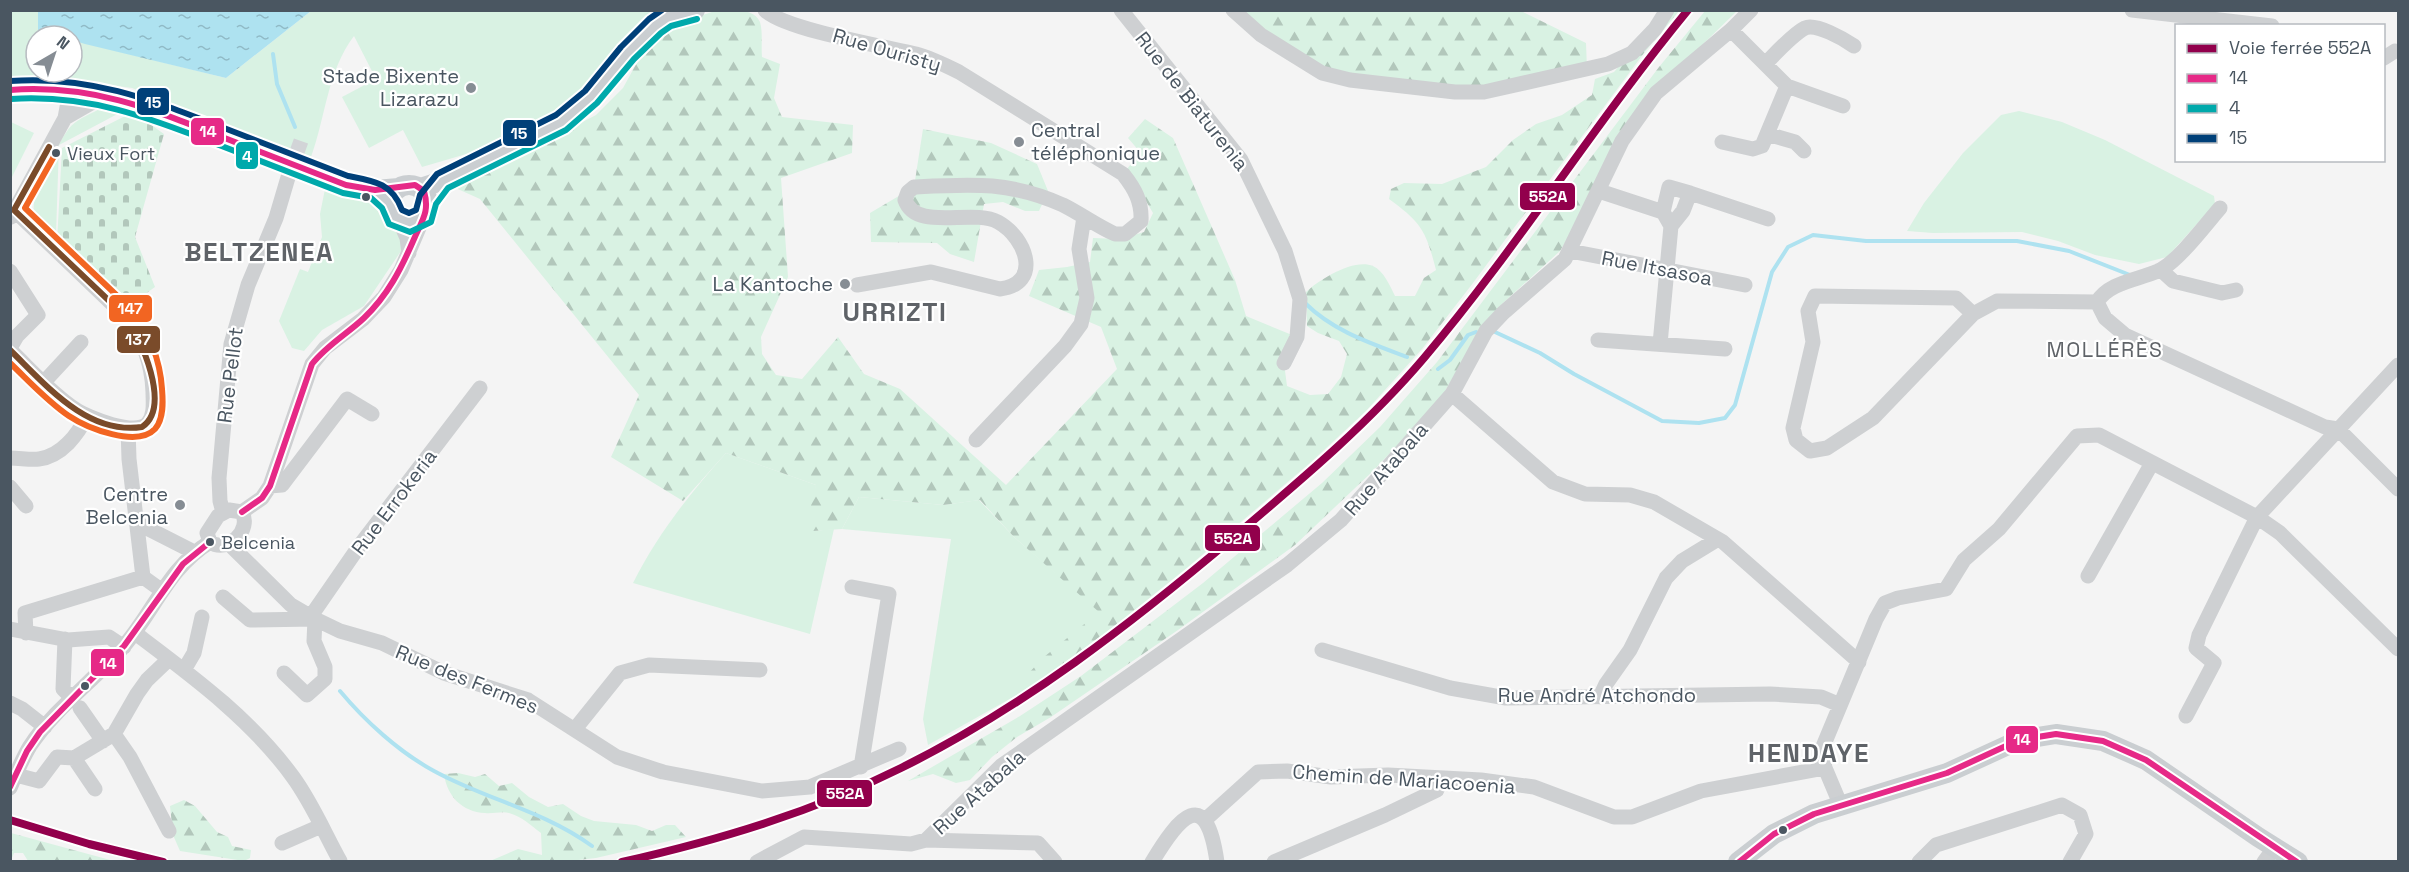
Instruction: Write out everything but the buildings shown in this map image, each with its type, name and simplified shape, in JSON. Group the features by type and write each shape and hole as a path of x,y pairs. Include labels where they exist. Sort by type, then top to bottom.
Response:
{"main road":[{"path":"10,90 39,88 105,96 164,114 390,200 409,223 420,220 424,201 442,181 561,123 591,97 627,53 655,26 667,18 694,10"},
{"path":"390,200 409,185 424,201"},
{"path":"1737,861 1774,834 1814,814 1947,773 2019,740 2056,734 2103,741 2146,760 2269,854 2298,861"}],"street":[{"name":"Rue Ouristy","path":"765,10 771,16 813,29 930,58 959,72 1123,174 1132,185 1142,210 1141,221 1125,234 1116,234 1044,198 1001,186 980,184 914,187 908,192 905,200 907,207 914,213 950,218 989,218 1013,232 1026,258 1021,278 1009,288 1000,289 931,272 857,285"},
{"name":"Rue de Biaturenia","path":"1121,10 1241,160 1285,250 1300,299 1297,337 1284,363"},
{"path":"1233,10 1261,35 1322,73 1350,80 1455,92 1484,92 1608,64 1632,53 1655,29 1667,10"},
{"name":"Rue Atabala","path":"926,840 1000,766 1287,565 1341,520 1452,394 1486,331 1503,313 1565,259 1622,141 1656,93 1731,30 1751,10"},
{"path":"2132,10 2254,24"},
{"path":"1765,63 1804,28 1812,26 1843,38 1854,46"},
{"path":"1731,30 1787,86 1843,106"},
{"path":"1722,142 1753,149 1762,146 1787,86"},
{"path":"10,271 38,315 17,336 10,349 76,410 87,416 128,428 144,426 152,417 152,377 144,345 124,315 12,214 65,118 70,91"},
{"path":"65,118 105,96"},
{"path":"1767,134 1795,142 1804,151"},
{"name":"Rue Pellot","path":"223,512 220,501 220,470 231,344 242,305 276,218 289,174"},
{"path":"1663,212 1669,187 1768,219"},
{"path":"1599,191 1663,212 1671,226"},
{"path":"1660,344 1671,226 1683,211 1690,193"},
{"path":"390,200 407,238 409,253"},
{"path":"242,512 262,498 270,486 312,364 325,348 374,309 400,272 409,253 424,201"},
{"path":"2097,302 2104,291 2161,270 2185,248 2220,208"},
{"path":"976,440 1065,346 1081,324 1087,298 1079,249 1084,217"},
{"name":"Rue Itsasoa","path":"1570,250 1745,285"},
{"path":"2161,270 2173,281 2222,293 2236,290"},
{"path":"1973,314 1956,298 1815,296 1808,311 1813,342 1793,428 1796,440 1810,451 1827,448 1873,418 1973,314 1997,301 2097,302"},
{"path":"2097,302 2105,318 2125,335 2325,428 2338,429 2398,489"},
{"path":"1598,340 1725,349"},
{"path":"44,382 81,342"},
{"path":"2186,716 2214,663 2196,648 2199,636 2257,517 2398,365"},
{"name":"Rue Errokeria","path":"313,618 360,545 480,388"},
{"path":"1452,394 1553,482 1585,494 1630,495 1654,502 1718,538 1859,662"},
{"path":"270,486 282,485 347,399 372,414"},
{"path":"10,458 39,459 49,456 73,439 87,416"},
{"path":"128,428 129,459 143,577 161,590"},
{"path":"1841,806 1825,768 1822,749 1876,618 1885,603 1898,598 1946,589 1964,560 1998,529 2077,436 2099,435 2257,517 2280,533 2398,650"},
{"path":"2088,576 2152,463"},
{"path":"10,487 26,506"},
{"path":"236,510 242,512 246,523 244,528 229,544 219,546 210,542 208,529 223,512 236,510"},
{"path":"137,523 194,552"},
{"path":"1600,697 1606,684 1630,650 1666,578 1682,561 1718,538"},
{"path":"169,659 147,680 108,738 74,758 57,757 39,781 13,781 31,745 45,727 76,703 135,633 161,590 194,552 210,542"},
{"name":"Rue des Fermes","path":"229,544 291,605 313,618 340,631 382,643 444,673 528,700 617,757 663,772 762,791 810,787 899,749"},
{"path":"124,647 109,638 64,639 18,631 25,613 143,577"},
{"path":"852,587 889,594 861,767"},
{"path":"223,597 250,620 313,618 314,641 325,667 325,679 307,695 284,673"},
{"path":"184,670 194,653 202,617"},
{"path":"135,633 251,726 294,778 340,861"},
{"path":"64,639 63,689 108,738 130,757 169,831"},
{"name":"Rue André Atchondo","path":"1322,651 1450,688 1506,698 1770,694 1821,697 1840,705"},
{"path":"575,729 620,673 649,665 760,670"},
{"path":"10,704 22,709 45,727"},
{"path":"74,758 95,789"},
{"name":"Chemin de Mariacoenia","path":"1206,819 1258,772 1287,771 1330,777 1388,775 1534,787 1614,817 1632,817 1701,791 1825,768"},
{"path":"1274,861 1427,795 1437,790 1440,778"},
{"path":"1919,861 1936,845 2062,805 2080,815 2086,834 2070,861"},
{"path":"1152,861 1169,834 1187,817 1197,815 1206,819 1214,837 1217,861"},
{"path":"282,843 321,826"},
{"path":"757,861 804,837 911,844 926,840 1038,843 1055,861"}],"green space":[{"path":"11,11 38,11 38,24 24,24 24,78 11,79"},
{"path":"311,11 661,11 609,57 565,111 480,150 422,167 403,130 369,148 342,97 376,79 354,36 332,79 311,157 132,88 84,81 84,43 226,78"},
{"path":"715,11 746,11 757,17 761,30 762,57 780,64 774,98 782,117 853,125 852,153 781,178 788,277 761,337 762,354 776,375 802,379 838,337 864,374 900,389 1006,485 1117,369 1101,327 1029,296 1039,270 1090,262 1093,238 1120,239 1144,232 1153,213 1127,169 1140,152 1128,138 1145,119 1173,138 1235,280 1246,316 1297,337 1284,363 1287,386 1310,395 1328,394 1341,377 1347,354 1339,341 1307,326 1306,292 1338,271 1365,264 1380,271 1395,296 1415,296 1424,278 1436,270 1421,229 1409,215 1389,199 1391,189 1404,183 1442,184 1486,167 1513,140 1536,124 1562,115 1592,95 1595,79 1614,72 1667,11 1679,11 1644,53 1422,349 1366,411 1310,463 1188,567 1116,625 1029,688 1024,678 1044,657 1099,612 1014,537 980,500 943,505 859,497 842,529 813,531 807,521 816,485 726,453 683,501 611,457 639,395 480,199 451,186 486,172 596,115 623,88 645,48 669,26"},
{"path":"1233,11 1521,11 1586,43 1587,69 1484,92 1322,73"},
{"path":"1705,11 1737,11 1661,81 1560,251 1502,304 1483,325 1440,400 1373,471 1295,545 1178,630 1051,717 1017,737 992,757 970,780 956,783 933,774 908,781 1020,716 1081,676 1203,583 1322,483 1380,427 1437,362 1659,67"},
{"path":"103,107 125,110 59,145 56,234 54,236 39,221 34,211 41,181 53,154 71,126"},
{"path":"2019,111 2062,122 2105,140 2214,196 2215,204 2167,257 2139,264 2095,255 2058,241 2022,232 1907,231 1924,203 1963,153 2001,115"},
{"path":"133,112 164,134 135,237 155,287 127,307 57,242 62,148"},
{"path":"11,122 34,133 11,179"},
{"path":"923,129 991,143 1037,164 1048,191 1039,211 1025,211 1003,202 984,204 974,262 950,254 937,243 871,242 870,213 914,187"},
{"path":"326,184 359,200 381,203 386,218 397,227 403,248 364,306 322,330 304,351 292,348 279,321 300,269 308,272 322,237 320,214"},
{"path":"726,453 816,485 813,531 834,529 810,634 633,583 653,547 675,515"},
{"path":"859,497 943,505 979,500 1014,537 1116,625 1029,688 928,745 923,719 951,539 842,529"},
{"path":"458,773 475,777 485,774 499,786 512,783 529,797 548,807 563,804 581,816 594,821 636,825 652,831 666,825 675,825 686,837 596,858 569,861 490,861 518,849 542,855 541,833 506,812 477,812 463,806 452,796 444,774"},
{"path":"184,800 195,806 217,832 228,837 232,846 251,850 250,858 244,861 180,851 173,835 170,806"},
{"path":"11,833 114,861 28,861 23,853 14,853 11,860"}],"water":[{"path":"38,10 311,11 226,78 84,44 84,24 38,24"}],"waterway":[{"path":"273,54 277,84 295,127"},
{"path":"1495,332 1540,353 1662,421 1699,423 1725,418 1735,405 1772,272 1788,247 1813,235 1866,241 2017,241 2069,251 2130,275"},
{"path":"1305,303 1340,329 1407,357"},
{"path":"1438,369 1450,360 1468,335 1476,332"},
{"path":"340,691 383,735 408,755 434,771 554,823 592,846"}],"tunnel":[{"path":"289,174 301,141"}],"rail line":[{"name":"552A","path":"622,862 765,823 834,798 901,768 990,719 1033,691 1157,601 1309,472 1357,429 1403,382 1492,273 1621,96 1688,10"},
{"name":"552A","path":"10,820 89,844 163,862"}],"transit line":[{"name":"15","path":"10,81 67,82 146,99 348,176 381,185 393,194 402,210 409,213 416,210 420,195 437,174 556,115 585,91 621,47 649,19 662,10"},
{"name":"4","path":"11,99 66,100 142,117 343,193 371,198 382,208 389,224 410,232 431,222 436,204 448,188 566,130 597,103 634,59 661,33 671,26 697,19"},
{"name":"14","path":"10,90 67,91 119,100 170,117 346,185 375,190 415,185 424,191 426,198 424,216 393,281 364,318 312,364 270,486 262,498 242,512"},
{"name":"137","path":"10,350 53,392 86,415 103,423 122,427 142,427 151,417 154,404 151,372 131,325 124,315 14,210 49,147"},
{"name":"147","path":"10,363 61,410 88,426 112,434 136,437 155,429 160,420 163,399 161,378 152,346 143,326 130,308 25,208 57,151"},
{"name":"14","path":"10,787 27,751 40,732 124,646 183,564 210,542"},
{"name":"14","path":"1739,862 1774,834 1814,814 1947,773 2019,740 2056,734 2103,741 2146,760 2297,862"}],"place":[{"name":"Stade Bixente Lizarazu","path":"471,88"},
{"name":"Central téléphonique","path":"1019,142"},
{"name":"Vieux Fort","path":"56,153"},
{"name":"La Kantoche","path":"845,284"},
{"name":"Centre Belcenia","path":"180,505"},
{"name":"Belcenia","path":"210,542"}],"district":[{"name":"BELTZENEA","path":"259,252"},
{"name":"URRIZTI","path":"895,312"},
{"name":"MOLLÉRÈS","path":"2105,349"},
{"name":"HENDAYE","path":"1809,753"}]}
